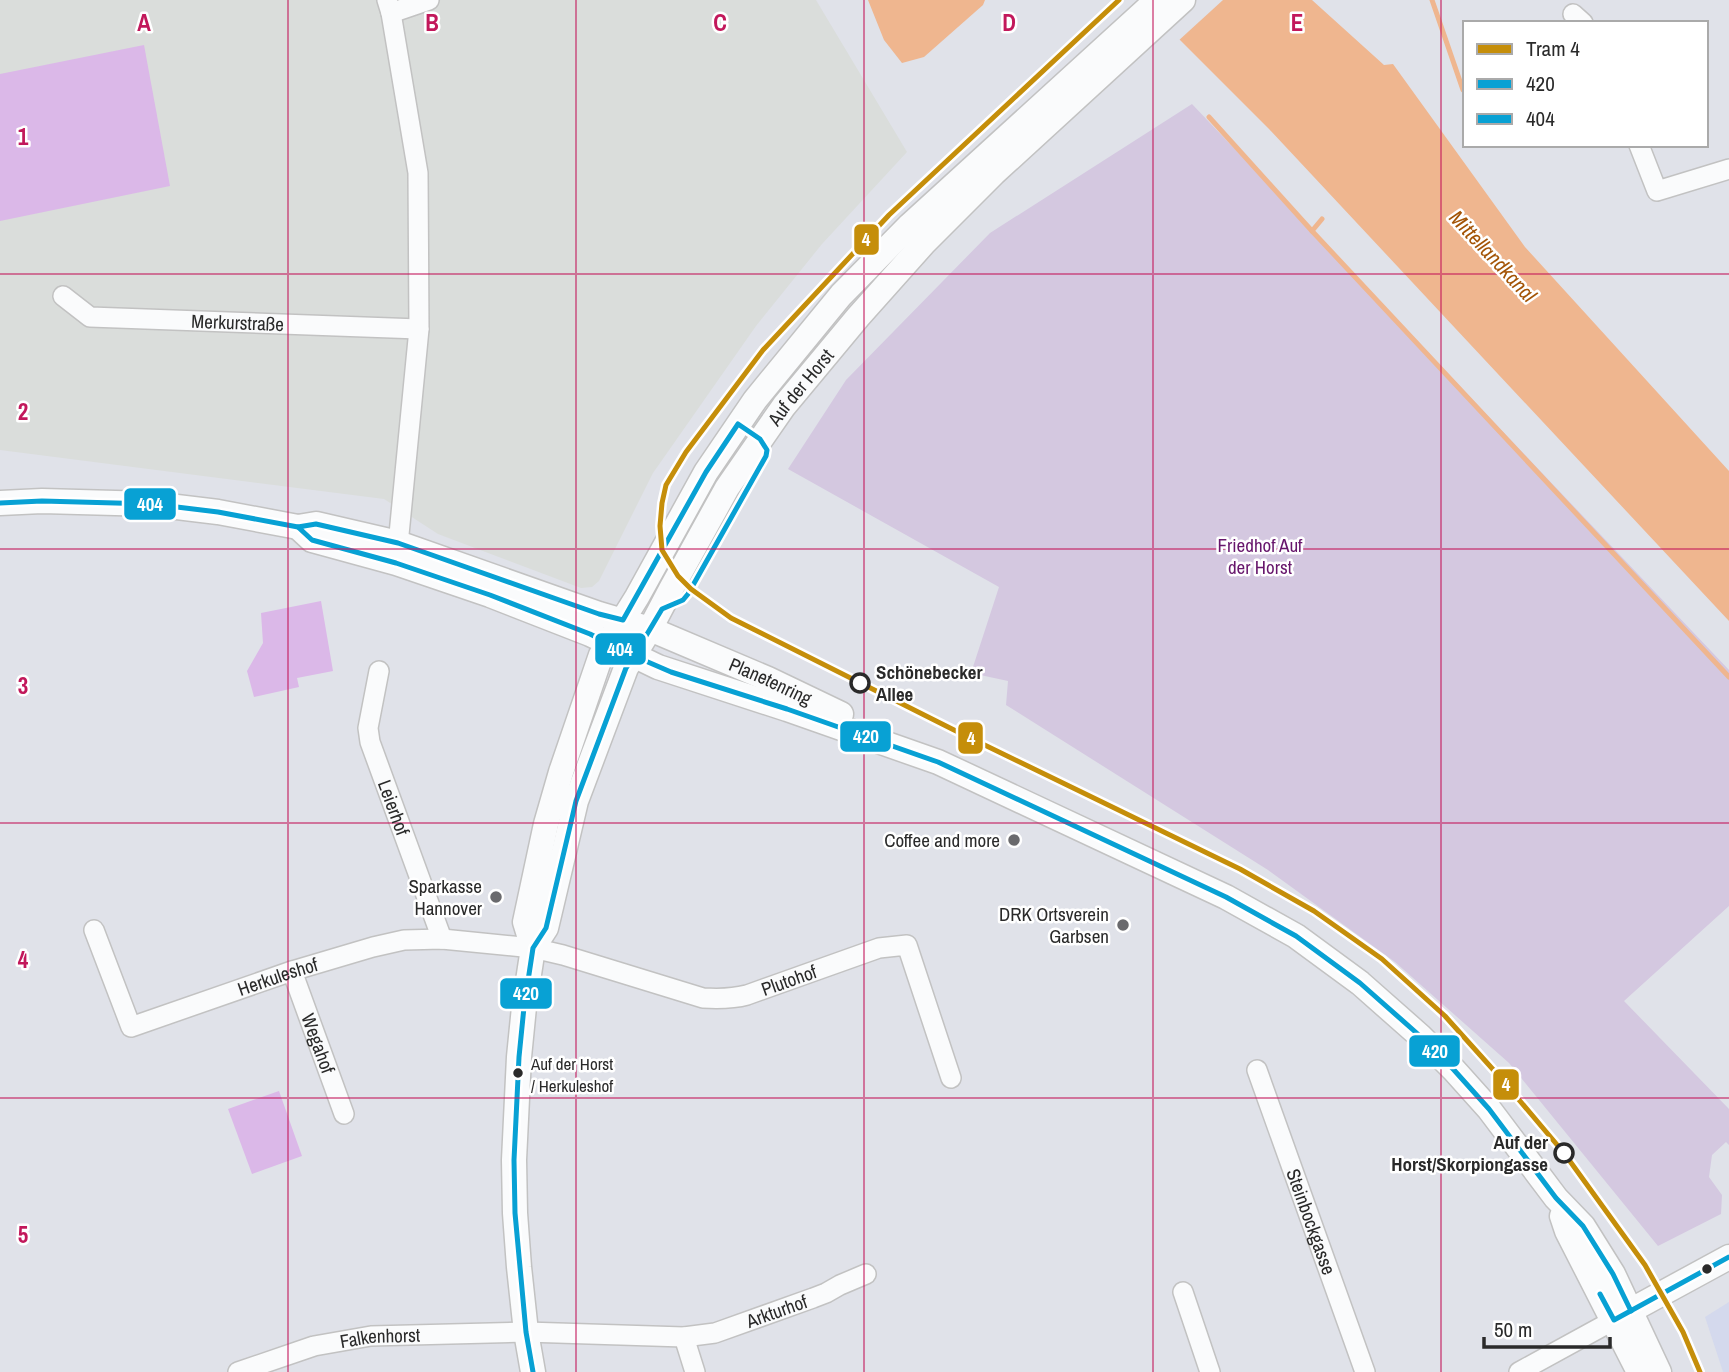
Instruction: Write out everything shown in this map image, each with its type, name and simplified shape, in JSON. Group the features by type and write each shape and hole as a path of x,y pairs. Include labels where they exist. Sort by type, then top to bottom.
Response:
{"street":[{"path":"397,553 419,328 418,173 389,7 429,0"},
{"name":"Auf der Horst","path":"533,948 547,928 576,801 626,668 727,488 784,406 858,317 924,243 1134,33 1157,0"},
{"name":"Auf der Horst","path":"533,1372 519,1267 514,1160 519,1057 533,948 525,922 546,824 601,655 624,621 706,472 755,400 841,295 910,225 1134,33 1183,0"},
{"path":"1640,147 1657,191 1729,169"},
{"name":"Merkurstraße","path":"63,296 90,317 419,328"},
{"path":"0,503 42,501 152,504 218,512 298,527 312,540 397,553 624,621"},
{"path":"397,553 608,644"},
{"name":"Planetenring","path":"624,621 650,629 768,679 912,752"},
{"name":"Planetenring","path":"608,644 671,672 937,762 1169,869 1296,936 1360,983 1420,1036 1489,1109 1556,1198 1567,1231 1659,1372"},
{"name":"Leierhof","path":"379,671 368,728 370,742 442,939"},
{"name":"Herkuleshof","path":"94,930 131,1027 292,971 393,942 442,939 533,948"},
{"name":"Plutohof","path":"533,948 563,954 703,998 731,999 879,948 907,945 951,1078"},
{"name":"Wegahof","path":"292,971 344,1114"},
{"name":"Steinbockgasse","path":"1257,1070 1365,1372"},
{"path":"1519,1372 1729,1257"},
{"name":"Arkturhof","path":"526,1332 684,1337 715,1333 826,1293 866,1274"},
{"path":"1182,1292 1210,1372"},
{"name":"Planetenring","path":"1622,1316 1639,1372"},
{"name":"Falkenhorst","path":"237,1372 314,1346 371,1336 526,1332"},
{"path":"684,1337 695,1372"}],"shaded area":[{"path":"0,0 816,0 907,152 822,244 756,326 653,473 599,581 592,587 581,588 438,534 384,499 0,450"},
{"path":"144,45 170,186 0,221 0,74"},
{"path":"321,601 333,671 297,678 299,687 254,697 247,671 263,643 261,613"},
{"path":"279,1091 302,1156 252,1174 228,1109"},
{"path":"1729,1302 1729,1372 1723,1372 1705,1317"}],"green space":[{"name":"Friedhof Auf der Horst","path":"1192,104 1729,670 1729,906 1624,1001 1729,1109 1729,1145 1726,1142 1712,1155 1709,1177 1722,1195 1721,1214 1658,1246 1509,1063 1395,962 1268,870 1006,705 1008,681 971,673 999,587 788,469 846,380 990,233"}],"water":[{"path":"868,0 985,0 983,5 924,57 902,63 884,40"},
{"name":"Mittellandkanal","path":"1140,0 1312,0 1384,65 1393,64 1525,247 1729,471 1729,621 1269,129"}],"pier":[{"path":"1136,0 1223,0 1177,42"}],"waterway":[{"path":"1432,0 1463,90"},
{"path":"1209,117 1312,231"},
{"path":"1322,219 1312,231 1729,677"}],"tram line":[{"name":"4","path":"1119,0 889,215 763,350 686,452 666,485 660,526 662,550 678,576 691,589 731,618 1240,869 1314,911 1382,959 1445,1016 1564,1153 1645,1265 1683,1332 1700,1372"}],"transit line":[{"name":"404","path":"738,424 760,439 767,450 766,456 688,594 683,600 662,609 634,656 590,634 490,595 396,563 312,540 298,527 316,524 398,543 623,620 706,472 738,424"},
{"name":"404","path":"0,503 42,501 152,504 218,512 298,527"},
{"name":"420","path":"533,1372 526,1332 515,1213 514,1160 524,1007 533,948 546,928 576,801 626,668 634,656 671,672 938,762 1226,897 1296,936 1360,983 1420,1036 1489,1109 1556,1198 1583,1226 1613,1274 1631,1311"},
{"name":"420","path":"1600,1294 1614,1320 1729,1257"}],"place":[{"name":"Schönebecker Allee","path":"860,683"},
{"name":"Coffee and more","path":"1014,840"},
{"name":"Sparkasse Hannover","path":"496,897"},
{"name":"DRK Ortsverein Garbsen","path":"1123,925"},
{"name":"Auf der Horst / Herkuleshof","path":"518,1073"},
{"name":"Auf der Horst/Skorpiongasse","path":"1564,1153"}]}
